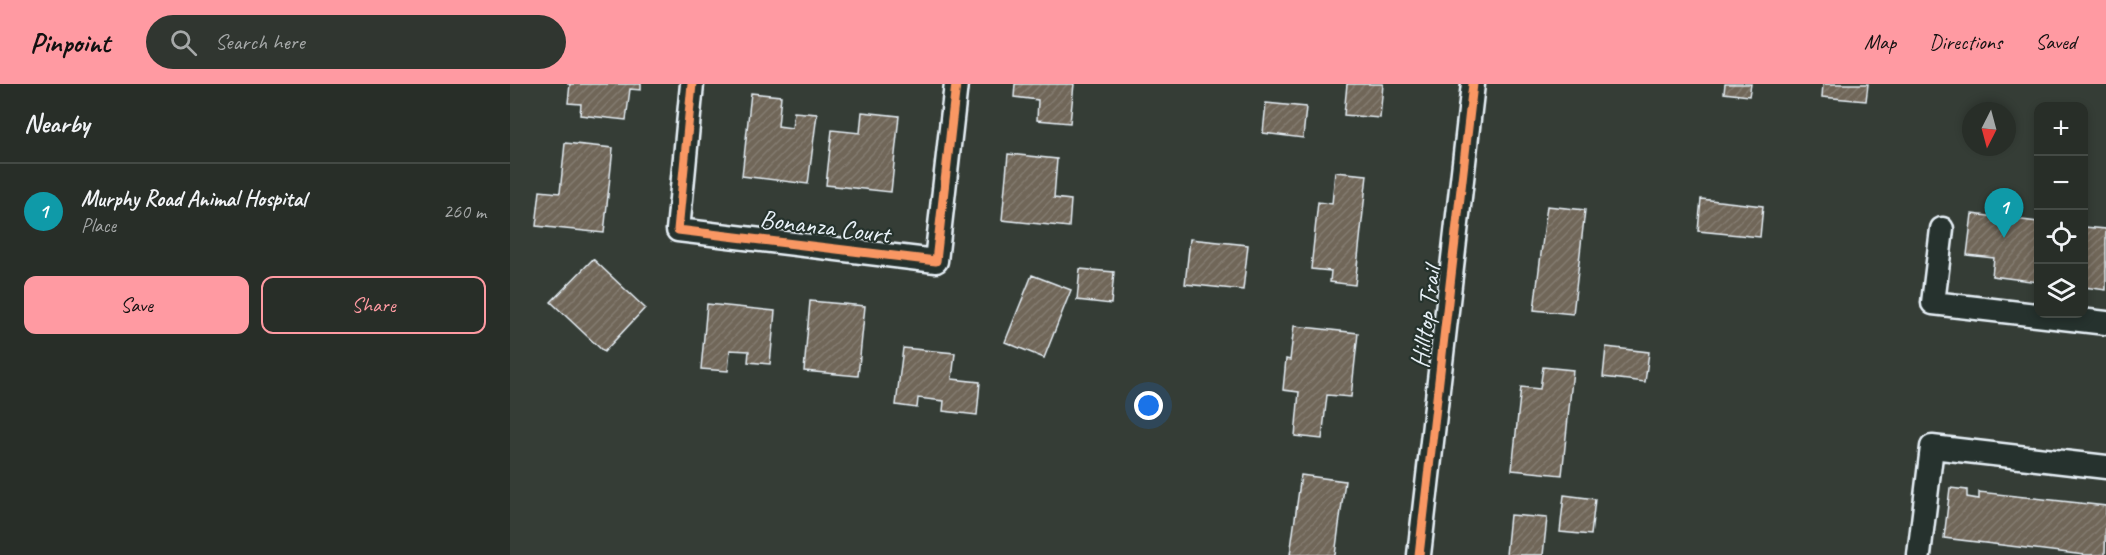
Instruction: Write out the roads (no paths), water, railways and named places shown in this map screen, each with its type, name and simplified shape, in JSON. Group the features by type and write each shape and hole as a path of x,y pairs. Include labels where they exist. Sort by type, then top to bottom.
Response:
{"street":[{"name":"Bonanza Court","path":"692,84 678,230 936,261 956,84"},
{"name":"Hilltop Trail","path":"1419,555 1473,84"},
{"path":"1942,229 1934,303 2106,323"},
{"path":"1919,555 1932,447 2106,467"}],"place":[{"name":"Murphy Road Animal Hospital","path":"2004,238"}]}
